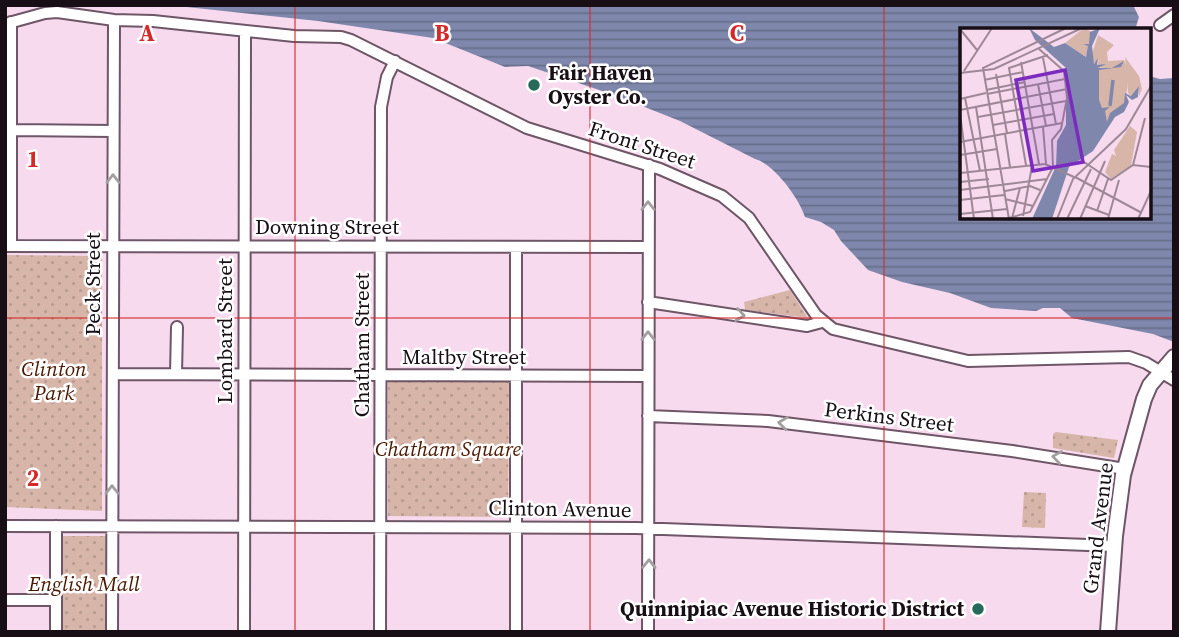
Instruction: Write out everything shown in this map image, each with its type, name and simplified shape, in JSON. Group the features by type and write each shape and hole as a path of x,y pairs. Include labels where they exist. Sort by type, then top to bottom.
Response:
{"main road":[{"name":"Grand Avenue","path":"1108,632 1114,546 1125,469 1150,385 1167,376 1174,357"}],"street":[{"name":"Front Street","path":"8,23 57,12 114,20 153,21 294,36 341,37 361,44 527,128 649,165 704,186 736,206 755,226 822,322"},
{"path":"1160,25 1174,15"},
{"name":"Peck Street","path":"112,632 114,20"},
{"path":"8,23 12,130 8,246"},
{"name":"Lombard Street","path":"244,632 245,31"},
{"name":"Chatham Street","path":"380,632 382,107 387,77 395,61"},
{"path":"12,130 113,131"},
{"path":"648,632 649,165"},
{"name":"Downing Street","path":"8,246 648,247"},
{"path":"516,247 516,632"},
{"path":"648,302 807,326 822,322 844,333 968,361 1122,356 1146,363 1167,376"},
{"path":"176,374 177,327"},
{"name":"Maltby Street","path":"113,374 648,376"},
{"name":"Perkins Street","path":"648,416 768,421 1012,451 1125,469"},
{"name":"Clinton Avenue","path":"5,526 649,529 1114,546"},
{"path":"56,632 57,526"},
{"path":"5,600 56,600"}],"green space":[{"name":"Clinton Park","path":"5,255 102,256 102,511 5,507"},
{"path":"790,290 808,318 745,310 744,302"},
{"name":"Chatham Square","path":"388,382 509,382 508,517 388,516"},
{"path":"1056,432 1118,440 1114,458 1053,448 1053,434"},
{"path":"1024,492 1046,493 1045,528 1022,527"},
{"name":"English Mall","path":"63,536 106,536 106,632 63,632"}],"water":[{"path":"168,5 1133,5 1139,17 1136,28 960,28 960,219 1151,219 1151,77 1174,78 1174,342 1153,334 1072,318 1060,308 1043,308 1036,311 991,308 950,293 902,282 868,270 834,230 805,217 785,183 770,168 680,121 528,66 505,67 433,38 318,21"}],"place":[{"name":"Fair Haven Oyster Co.","path":"534,85"},
{"name":"Quinnipiac Avenue Historic District","path":"978,609"}]}
